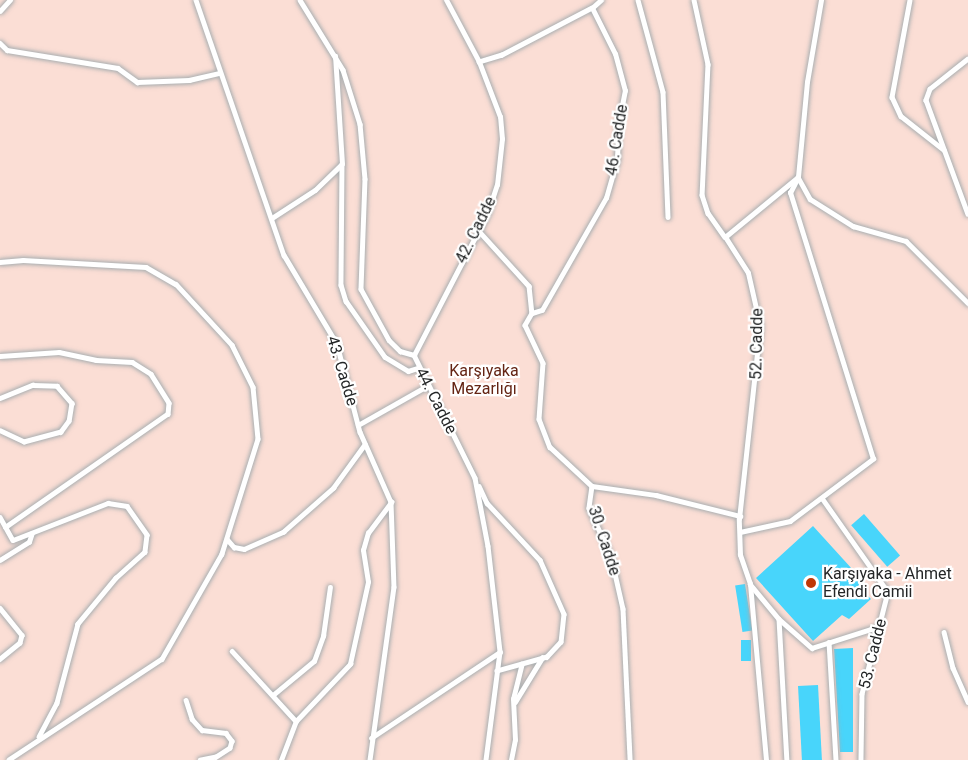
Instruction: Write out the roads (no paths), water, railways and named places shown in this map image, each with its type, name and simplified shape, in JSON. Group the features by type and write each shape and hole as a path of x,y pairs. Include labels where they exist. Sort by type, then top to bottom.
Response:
{"lane":[{"path":"0,11 10,0"},
{"name":"43. Cadde","path":"196,0 219,73 284,255 337,344 358,425 391,502 394,587 371,738 370,760"},
{"name":"44. Cadde","path":"300,0 335,53 360,124 365,179 360,289 389,340 400,351 414,355 418,368 475,478 489,546 500,652 486,760"},
{"name":"42. Cadde","path":"414,355 478,230 498,185 502,139 500,117 479,62 446,0"},
{"path":"479,62 502,55 592,8 601,0"},
{"path":"638,0 663,92 668,217"},
{"name":"52. Cadde","path":"694,0 708,64 702,195 708,213 748,273 760,326 740,516 740,555 750,584"},
{"path":"740,532 790,521 873,459 790,193 798,177 807,82 821,0"},
{"path":"910,0 892,97 901,116 946,152"},
{"name":"46. Cadde","path":"532,313 542,310 606,198 617,160 618,126 625,91 615,54 592,8"},
{"path":"0,43 7,50 118,68 137,82 189,80 219,73"},
{"path":"335,53 342,164 341,285 346,301 385,357 408,371 418,368"},
{"path":"968,59 930,89 926,100 968,214"},
{"path":"272,218 315,190 342,164"},
{"path":"725,237 798,177"},
{"path":"798,177 810,199 853,226 906,241 968,303"},
{"path":"478,230 529,286 532,313"},
{"path":"0,262 22,260 146,267 176,284 232,345 253,387 258,439 227,539 162,659 117,692 38,737 9,760"},
{"name":"30. Cadde","path":"532,313 525,325 543,363 539,419 550,447 592,486 589,508 611,556 623,609 630,760"},
{"path":"0,356 59,352 96,360 132,362 151,374 169,403 168,414 0,535"},
{"path":"0,398 33,385 57,386 72,403 69,422 61,432 24,442 0,430"},
{"path":"358,425 427,386"},
{"path":"227,539 234,547 244,549 283,532 333,488 365,444"},
{"path":"475,478 487,503 540,560 554,584 564,614 561,642 542,658 514,704"},
{"path":"592,486 656,495 740,516"},
{"name":"53. Cadde","path":"822,498 888,592 862,694 861,760"},
{"path":"281,760 296,721 350,663 368,582 363,550 368,533 391,502"},
{"path":"0,517 13,540 108,503 127,506 147,535 145,552 117,578 78,624 57,703 38,737"},
{"path":"0,560 28,543 32,533"},
{"path":"750,584 779,619 812,648 880,626"},
{"path":"750,584 766,760"},
{"path":"273,695 314,661 323,636 330,587"},
{"path":"0,608 22,635 20,643 0,659"},
{"path":"779,619 787,760"},
{"path":"944,632 953,669 968,702"},
{"path":"829,642 836,760"},
{"path":"232,651 296,721"},
{"path":"371,738 500,652"},
{"path":"497,671 542,658"},
{"path":"511,760 515,740 514,704 522,664"},
{"path":"186,700 192,719 202,730 226,733 232,741 230,748 216,757 200,760"}],"place":[{"name":"Karşıyaka - Ahmet Efendi Camii","path":"811,583"}],"park label":[{"name":"Karşıyaka Mezarlığı","path":"484,380"}]}
